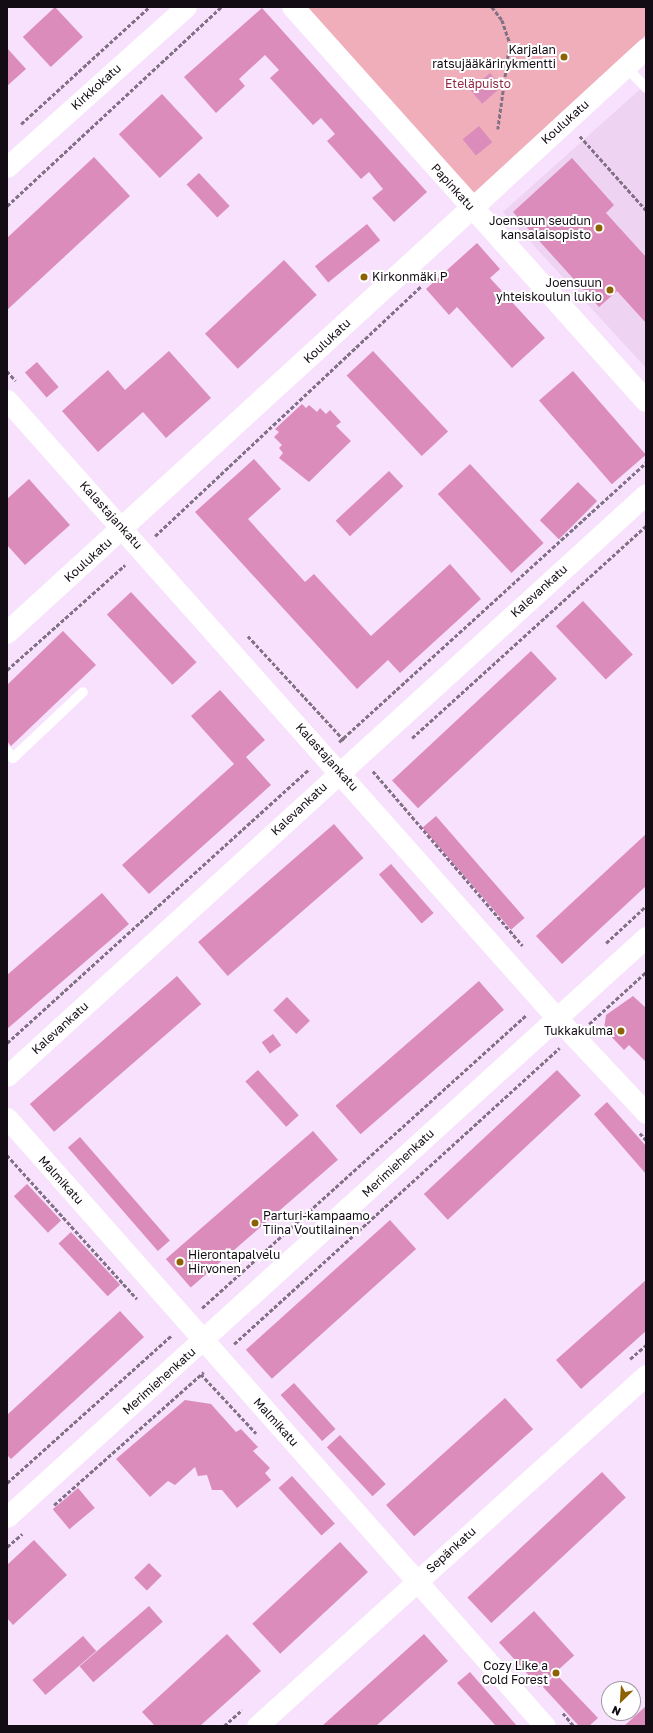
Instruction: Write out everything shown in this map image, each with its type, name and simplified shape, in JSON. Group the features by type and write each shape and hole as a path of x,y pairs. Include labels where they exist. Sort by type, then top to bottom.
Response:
{"street":[{"name":"Kirkkokatu","path":"7,167 186,7"},
{"name":"Papinkatu","path":"292,7 646,401"},
{"name":"Koulukatu","path":"7,633 646,48"},
{"name":"Kalastajankatu","path":"7,400 340,771 549,1010 646,1113"},
{"name":"Kalevankatu","path":"7,1076 340,771 646,494"},
{"name":"Merimiehenkatu","path":"7,1516 204,1341 549,1010 646,937"},
{"name":"Malmikatu","path":"7,1118 545,1726"},
{"name":"Sepänkatu","path":"257,1726 417,1580 646,1375"}],"lane":[{"path":"626,67 646,88"},
{"path":"7,751 13,758 83,692"}],"path":[{"path":"18,126 149,7"},
{"path":"7,206 221,7"},
{"path":"492,7 502,20 510,43 498,129"},
{"path":"581,138 646,210"},
{"path":"7,670 142,549 426,282"},
{"path":"599,949 646,906"},
{"path":"48,1510 219,1358 574,1035 646,972"},
{"path":"7,1484 170,1336 549,1010"},
{"path":"7,1155 139,1301"},
{"path":"165,1330 170,1336"},
{"path":"7,1547 25,1531"}],"shaded area":[{"name":"Joensuun yhteiskoulun lukio","path":"646,84 646,368 503,212"}],"green space":[{"name":"Eteläpuisto","path":"306,7 646,7 646,35 472,195"}],"building":[{"path":"55,7 83,37 51,67 23,37"},
{"path":"262,8 427,192 394,222 372,198 383,189 369,172 361,179 327,141 335,134 321,118 313,125 270,78 279,70 265,55 239,79 245,86 216,113 184,77"},
{"path":"7,48 26,69 7,86"},
{"path":"490,73 502,87 482,104 470,90"},
{"path":"162,94 203,138 160,178 119,134"},
{"path":"479,126 492,142 476,156 463,139"},
{"path":"94,157 130,196 7,310 7,238"},
{"path":"572,158 614,205 606,213 646,257 646,323 617,291 599,307 513,212"},
{"path":"199,173 230,206 217,218 187,185"},
{"path":"367,224 380,240 328,282 315,266"},
{"path":"477,243 500,269 490,278 545,338 512,368 457,307 449,315 426,289"},
{"path":"284,260 317,295 238,369 205,334"},
{"path":"169,351 211,398 166,438 143,412 98,452 62,411 108,370 125,390"},
{"path":"373,351 448,431 422,456 347,376"},
{"path":"37,362 59,387 47,397 25,372"},
{"path":"573,371 646,455 612,484 539,401"},
{"path":"302,404 306,408 309,405 317,412 320,408 326,414 330,410 341,422 336,426 351,441 309,482 279,458 283,453 279,448 282,445 274,437 279,432 275,429"},
{"path":"254,459 281,489 248,519 305,582 314,574 371,636 450,564 481,599 400,673 388,660 357,689 195,512"},
{"path":"470,464 544,543 511,573 438,494"},
{"path":"389,471 403,486 350,536 336,521"},
{"path":"29,479 70,525 25,565 7,545 7,499"},
{"path":"578,482 597,501 559,539 540,520"},
{"path":"131,592 196,662 172,685 107,615"},
{"path":"583,601 633,654 606,680 556,626"},
{"path":"63,631 96,665 11,746 7,741 7,685"},
{"path":"531,651 557,679 418,808 392,781"},
{"path":"220,690 265,740 246,757 271,785 149,894 122,865 234,764 191,716"},
{"path":"436,816 525,918 511,930 422,828"},
{"path":"334,824 364,858 228,976 198,942"},
{"path":"646,834 646,886 562,964 536,936"},
{"path":"391,864 434,913 422,924 379,874"},
{"path":"102,893 129,924 7,1029 7,975"},
{"path":"177,976 201,1004 54,1132 30,1104"},
{"path":"479,981 504,1010 361,1134 336,1106"},
{"path":"633,996 646,1008 646,1062 629,1045 624,1050 604,1029 606,1015"},
{"path":"287,997 310,1021 296,1034 273,1010"},
{"path":"273,1034 281,1045 270,1054 262,1042"},
{"path":"258,1070 299,1115 286,1127 245,1081"},
{"path":"557,1070 581,1096 448,1220 424,1194"},
{"path":"607,1102 646,1146 646,1174 594,1114"},
{"path":"313,1131 338,1160 191,1288 166,1259"},
{"path":"80,1137 170,1240 158,1251 68,1147"},
{"path":"27,1184 61,1221 48,1233 14,1196"},
{"path":"390,1220 416,1249 272,1379 246,1350"},
{"path":"71,1232 120,1285 108,1296 59,1244"},
{"path":"646,1280 646,1331 581,1389 556,1360"},
{"path":"120,1311 144,1337 11,1459 7,1455 7,1415"},
{"path":"294,1383 335,1429 322,1441 281,1395"},
{"path":"505,1398 533,1429 414,1536 386,1505"},
{"path":"185,1400 211,1404 236,1432 241,1429 258,1447 253,1451 270,1468 265,1473 271,1480 237,1508 222,1490 212,1490 207,1475 198,1476 195,1467 175,1485 168,1481 150,1497 116,1459"},
{"path":"340,1435 386,1484 373,1496 327,1447"},
{"path":"602,1472 626,1498 491,1623 467,1597"},
{"path":"292,1476 335,1524 321,1536 279,1488"},
{"path":"78,1488 95,1508 69,1529 53,1509"},
{"path":"34,1540 67,1575 13,1625 7,1618 7,1565"},
{"path":"340,1542 368,1572 280,1654 252,1624"},
{"path":"149,1563 162,1576 147,1591 134,1578"},
{"path":"149,1606 163,1622 93,1682 80,1666"},
{"path":"534,1611 574,1656 539,1687 499,1642"},
{"path":"227,1634 261,1671 200,1726 155,1726 142,1712"},
{"path":"424,1634 448,1661 376,1726 322,1726"},
{"path":"83,1636 96,1651 46,1695 32,1680"},
{"path":"470,1672 517,1726 496,1726 457,1683"},
{"path":"556,1674 598,1718 589,1726 579,1726 543,1687"},
{"path":"646,1706 646,1726 624,1726 630,1721 641,1721 641,1711"}],"place":[{"name":"Karjalan ratsujääkärirykmentti","path":"564,57"},
{"name":"Joensuun seudun kansalaisopisto","path":"599,228"},
{"name":"Kirkonmäki P","path":"364,277"},
{"name":"Joensuun yhteiskoulun lukio","path":"610,290"},
{"name":"Tukkakulma","path":"621,1031"},
{"name":"Parturi-kampaamo Tiina Voutilainen","path":"255,1223"},
{"name":"Hierontapalvelu Hirvonen","path":"180,1262"},
{"name":"Cozy Like a Cold Forest","path":"556,1673"}]}
